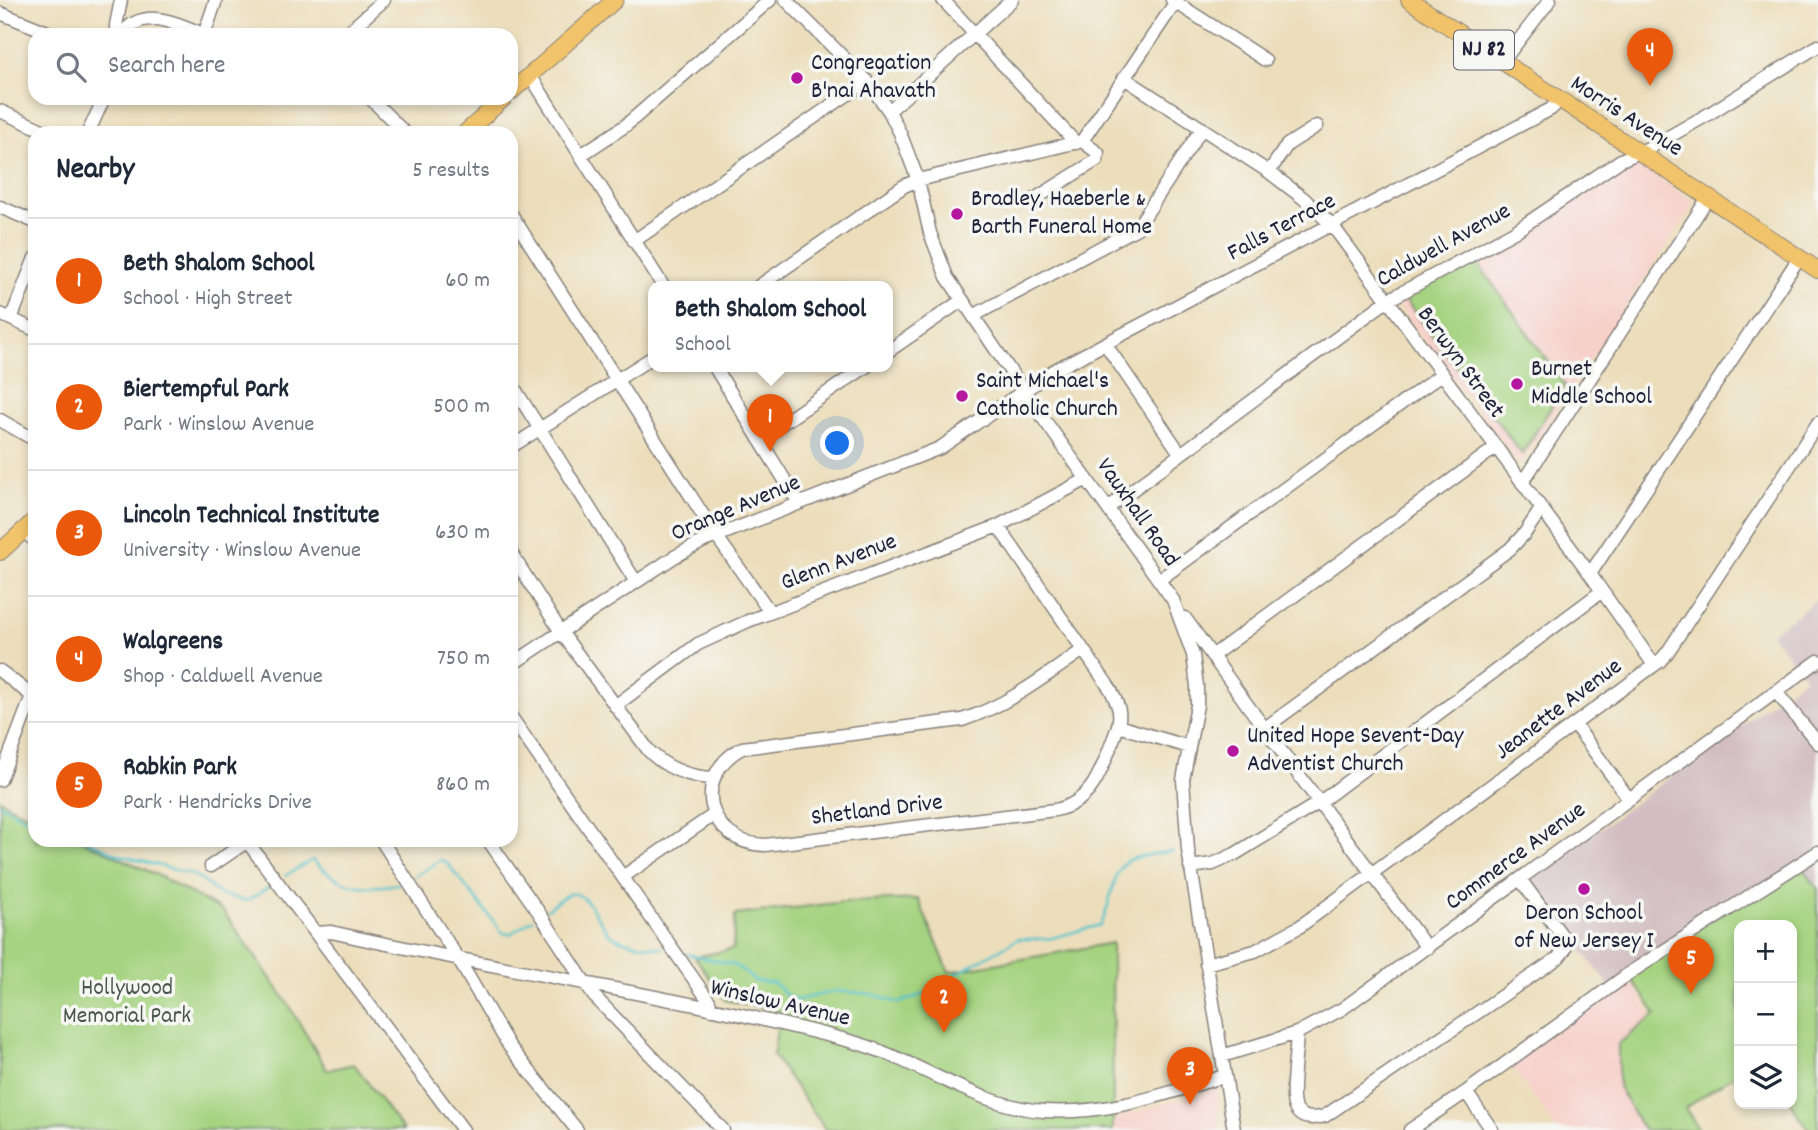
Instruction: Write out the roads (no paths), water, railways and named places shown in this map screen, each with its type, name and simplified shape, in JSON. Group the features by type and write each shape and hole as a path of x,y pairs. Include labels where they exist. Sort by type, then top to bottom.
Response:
{"main road":[{"path":"518,86 615,0"},
{"name":"Morris Avenue","path":"1412,1 1818,271"},
{"path":"473,126 496,105"},
{"path":"0,552 28,533"}],"street":[{"path":"117,28 121,0"},
{"path":"207,28 216,0"},
{"path":"353,28 384,0"},
{"path":"581,155 625,126 770,0"},
{"name":"Vauxhall Road","path":"786,0 867,81 889,111 918,180 934,247 947,277 1023,390 1173,600 1190,644 1197,686 1197,705 1183,780 1190,867 1234,1130"},
{"path":"943,0 1079,142 1098,153 1097,160 1032,200"},
{"path":"889,111 1012,0"},
{"path":"1502,62 1550,0"},
{"path":"766,281 918,180 1079,142 1175,1 1265,60"},
{"path":"0,13 38,28"},
{"path":"127,28 134,22 158,18 188,28"},
{"name":"Caldwell Avenue","path":"1108,508 1388,300 1514,232 1621,160 1651,147 1707,115 1818,46"},
{"path":"530,75 660,281"},
{"name":"Berwyn Street","path":"1124,78 1269,172 1332,225 1654,665"},
{"path":"634,241 867,81"},
{"name":"Falls Terrace","path":"1023,390 1551,109 1560,100"},
{"path":"91,126 101,105"},
{"path":"377,105 398,126"},
{"path":"0,111 33,126"},
{"path":"1269,172 1287,145 1317,126"},
{"path":"973,316 1137,228 1202,128"},
{"path":"1522,483 1708,198"},
{"path":"0,207 28,219"},
{"path":"518,225 717,537 770,612"},
{"path":"1590,574 1799,258"},
{"path":"28,272 5,317 28,327"},
{"path":"893,348 961,301"},
{"path":"1106,345 1180,453"},
{"path":"518,443 648,360"},
{"path":"718,372 799,503"},
{"path":"759,439 858,372"},
{"path":"1159,580 1442,374"},
{"name":"Orange Avenue","path":"518,660 674,557 799,503 940,448 971,429 1023,390"},
{"path":"518,394 636,582"},
{"path":"0,420 28,436"},
{"name":"Jeanette Avenue","path":"1206,964 1255,951 1281,939 1654,665 1667,653 1818,423"},
{"path":"1212,656 1495,448"},
{"name":"Glenn Avenue","path":"615,706 698,644 770,612 998,526 1087,479"},
{"path":"1265,728 1510,549 1541,509"},
{"path":"998,526 1111,690 1119,711 1118,726 1189,747"},
{"path":"518,564 561,632 644,746 662,763 687,775 713,778"},
{"path":"1190,867 1213,863 1235,854 1320,802 1602,591"},
{"path":"1173,600 1427,948"},
{"path":"624,876 715,814 711,794 713,778 724,760 745,747 942,724 982,714 1017,696 1083,650"},
{"name":"Commerce Avenue","path":"1222,1056 1297,1033 1342,1009 1818,661"},
{"path":"0,671 28,692"},
{"path":"1776,692 1818,743"},
{"path":"1,774 28,711"},
{"path":"1576,724 1629,799"},
{"name":"Shetland Drive","path":"715,814 730,835 749,844 765,845 1055,810 1079,801 1092,788 1099,777 1118,726"},
{"path":"518,727 624,876 709,1001 711,1009"},
{"path":"211,866 238,847"},
{"path":"253,847 463,1130"},
{"path":"386,847 457,957 509,1046 577,1130"},
{"path":"493,847 593,995 723,1130"},
{"path":"1409,1130 1658,953 1818,852"},
{"path":"1297,1033 1293,1096 1295,1108 1303,1116 1313,1119 1325,1116 1558,958 1565,949 1563,937 1520,879"},
{"name":"Winslow Avenue","path":"316,933 331,932 457,957 711,1009 854,1042 933,1073 988,1099 1040,1111 1093,1111 1119,1107 1225,1076"},
{"path":"1466,1092 1492,1130"}],"waterway":[{"path":"0,804 28,820"},
{"path":"102,847 120,855 194,875 221,895 247,901 269,887"},
{"path":"687,954 735,965 755,981 774,983 787,996 797,1000 836,991 871,994 899,1003 937,989 956,974 1018,939 1048,939 1100,925 1123,864 1139,856 1173,851"},
{"path":"285,876 312,860 333,876 352,885 372,887 399,884"},
{"path":"415,876 441,860 447,863 503,933 510,934 533,919"},
{"path":"547,909 566,895 575,894 587,902 610,934 628,942 662,948"}],"place":[{"name":"Congregation B'nai Ahavath","path":"797,78"},
{"name":"Walgreens","path":"1650,86"},
{"name":"Bradley, Haeberle & Barth Funeral Home","path":"957,214"},
{"name":"Burnet Middle School","path":"1517,384"},
{"name":"Saint Michael's Catholic Church","path":"962,396"},
{"name":"Beth Shalom School","path":"770,452"},
{"name":"United Hope Sevent-Day Adventist Church","path":"1233,751"},
{"name":"Deron School of New Jersey I","path":"1584,889"},
{"name":"Rabkin Park","path":"1691,994"},
{"name":"Biertempful Park","path":"944,1033"},
{"name":"Lincoln Technical Institute","path":"1190,1105"}],"park label":[{"name":"Hollywood Memorial Park","path":"127,1003"}]}
